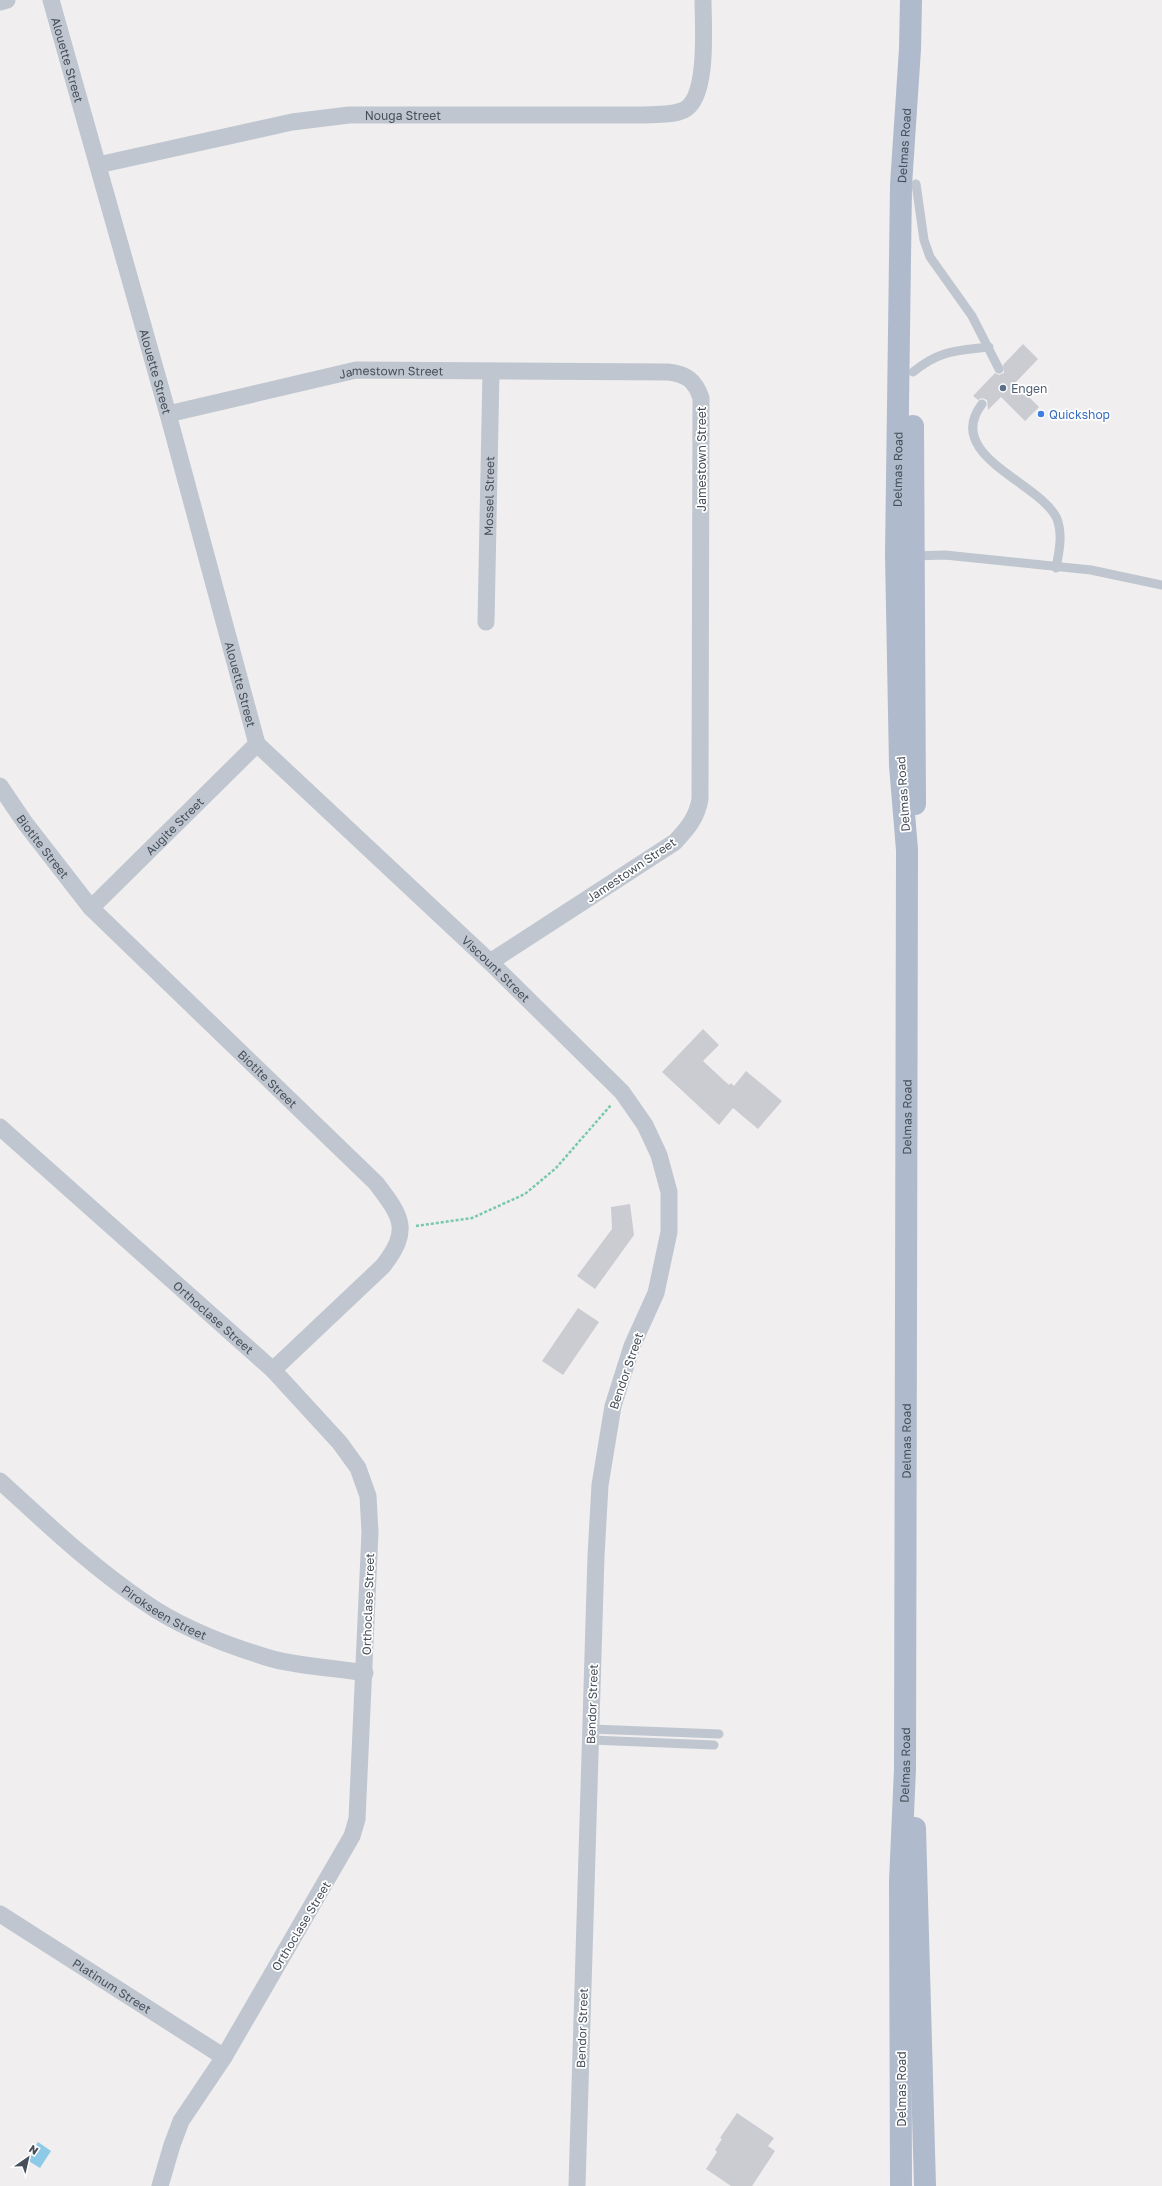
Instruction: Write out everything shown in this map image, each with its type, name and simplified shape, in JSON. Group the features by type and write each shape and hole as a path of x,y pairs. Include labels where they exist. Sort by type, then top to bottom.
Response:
{"main road":[{"name":"Delmas Road","path":"901,2186 900,1881 905,1769 906,850 900,765 904,555 901,185 910,49 911,0"},
{"name":"Delmas Road","path":"910,49 916,184 913,372 904,555 916,760 914,859 912,1274 913,1769 922,2021 925,2186"},
{"path":"922,2021 926,2094 938,2186"}],"street":[{"path":"0,2 7,0"},
{"name":"Alouette Street","path":"51,0 168,414 257,744"},
{"name":"Nouga Street","path":"98,165 292,122 349,115 638,115 684,110 690,106 699,87 703,59 703,0"},
{"name":"Jamestown Street","path":"168,414 356,370 680,373 690,378 697,387 701,398 700,800 698,813 689,826 674,842 490,962"},
{"name":"Mossel Street","path":"486,622 491,371"},
{"name":"Viscount Street","path":"257,744 490,962 622,1092 645,1125 659,1155 669,1192 669,1232"},
{"name":"Augite Street","path":"91,908 257,744"},
{"name":"Biotite Street","path":"0,786 25,823 91,908 376,1183 393,1205 401,1229"},
{"name":"Orthoclase Street","path":"0,1127 273,1370 340,1443 358,1468 368,1496 370,1532 365,1672 357,1819 352,1836 224,2056 182,2120 172,2145 160,2186"},
{"path":"273,1370 383,1266 396,1249 401,1229"},
{"name":"Bendor Street","path":"577,2186 596,1556 601,1477 612,1406 632,1346 656,1293 669,1232"},
{"name":"Pirokseen Street","path":"0,1481 104,1572 145,1603 182,1624 222,1642 271,1658 365,1672"},
{"name":"Platinum Street","path":"0,1914 224,2056"}],"lane":[{"path":"916,184 924,240 930,257 972,316 999,369"},
{"path":"913,372 937,355 989,347"},
{"path":"982,404 973,421 971,431 974,440 1010,477 1049,508 1056,518 1060,530 1060,546 1056,568"},
{"path":"904,555 945,555 1056,568 1091,570 1162,585"},
{"path":"591,1734 719,1734"},
{"path":"591,1734 714,1745"}],"path":[{"path":"401,1229 472,1218 525,1194 556,1168 622,1092"}],"water":[{"path":"38,2142 51,2151 40,2168 27,2160"}],"building":[{"path":"1023,344 1038,359 1015,383 1039,407 1025,421 1001,397 988,410 987,400 982,398 978,400 973,396 995,373 999,375 1004,373 1003,365"},
{"path":"703,1029 719,1045 703,1061 729,1085 731,1083 734,1086 746,1071 782,1101 758,1129 733,1108 719,1125 662,1072"},
{"path":"630,1204 634,1235 595,1289 577,1276 612,1229 611,1207"},
{"path":"578,1308 599,1322 563,1375 542,1361"},
{"path":"737,2113 774,2138 768,2146 775,2151 752,2186 731,2186 706,2169 717,2152 715,2150 722,2139 720,2138"}],"place":[{"name":"Engen","path":"1003,388"},
{"name":"Quickshop","path":"1041,414"}]}
